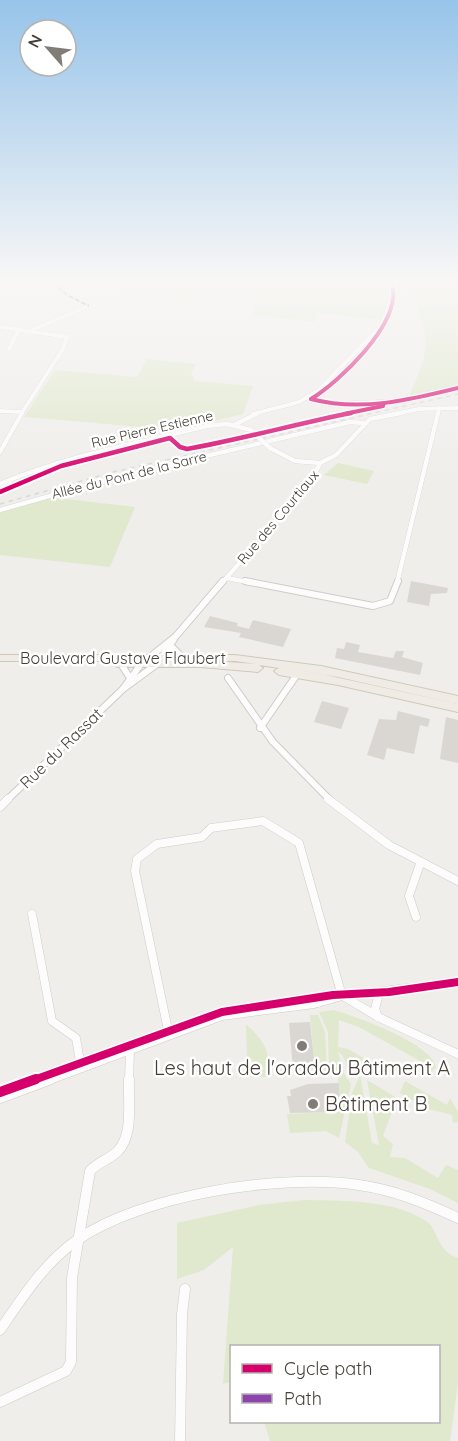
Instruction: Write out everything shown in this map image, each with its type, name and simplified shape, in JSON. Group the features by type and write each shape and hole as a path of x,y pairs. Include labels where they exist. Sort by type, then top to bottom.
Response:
{"main road":[{"name":"Boulevard Gustave Flaubert","path":"0,665 141,664 181,656 235,658 315,669 458,700"},
{"name":"Boulevard Gustave Flaubert","path":"0,658 157,659 229,666 297,674 458,708"}],"street":[{"path":"0,452 22,412 63,349"},
{"path":"308,398 359,349"},
{"name":"Rue Pierre Estienne","path":"0,489 2,483 76,459 209,426 234,425 246,417 308,398 329,404 404,402"},
{"path":"364,423 370,419 419,408 458,408"},
{"path":"227,578 373,606 390,601 395,592 439,408"},
{"path":"0,411 22,412"},
{"name":"Allée du Pont de la Sarre","path":"0,510 113,478 350,422 364,423"},
{"name":"Rue des Courtiaux","path":"157,659 313,478 320,463 336,455 364,423"},
{"path":"234,425 251,430 270,448 295,461 320,463"},
{"path":"157,659 171,646 176,636"},
{"path":"171,646 181,656"},
{"name":"Rue du Rassat","path":"0,807 157,659"},
{"path":"121,664 130,678"},
{"name":"Rue du Rassat","path":"123,689 141,664"},
{"path":"260,728 297,674"},
{"path":"228,678 273,746 348,817 420,864 458,881"},
{"path":"169,1035 135,871 137,859 157,844 202,837 211,828 263,821 299,843 342,996 378,1017 458,1054"},
{"path":"416,917 409,896 420,864"},
{"path":"32,914 52,1021 76,1038 81,1068"},
{"path":"0,1098 169,1035 235,1014 314,1004 342,996 458,982"},
{"path":"378,1017 375,1009 379,993"},
{"path":"0,1402 66,1371 71,1362 72,1278 77,1239 90,1171 94,1165 114,1156 123,1147 127,1134 130,1049"},
{"path":"0,1330 48,1264 77,1239 113,1220 165,1204 231,1190 316,1181 346,1183 407,1196 458,1218"},
{"path":"180,1441 182,1314 185,1289"}],"green space":[{"path":"425,349 458,349 458,387 408,399 421,367"},
{"path":"147,359 196,364 191,373 195,381 253,386 243,414 177,430 24,417 55,370 137,377"},
{"path":"338,463 374,471 367,484 324,475"},
{"path":"48,497 135,507 110,567 0,555 0,512"},
{"path":"334,1010 359,1018 408,1040 431,1058 436,1067 430,1073 425,1071 427,1065 359,1027 339,1020 338,1047 348,1049 365,1059 353,1079 348,1073 344,1058 338,1052 344,1074 351,1084 339,1138 326,1131 290,1133 287,1114 339,1112 338,1071 329,1071 328,1032 319,1012"},
{"path":"310,1015 318,1015 325,1032 327,1070 315,1068"},
{"path":"246,1024 265,1047 269,1077 247,1077 247,1066 252,1066 252,1059 247,1059"},
{"path":"360,1075 372,1143 379,1145 367,1080 397,1098 383,1136 393,1144 390,1157 405,1158 438,1178 446,1165 458,1170 458,1203 430,1189 369,1168 358,1152 345,1142 352,1093"},
{"path":"405,1081 447,1105 450,1098 458,1112 458,1122 453,1123 452,1115 425,1108 400,1093"},
{"path":"304,1200 383,1205 413,1214 426,1221 446,1250 458,1258 458,1382 450,1441 270,1441 264,1423 440,1423 440,1345 230,1345 230,1382 223,1384 233,1247 204,1270 177,1279 177,1223 259,1205"}],"building":[{"path":"411,581 448,588 447,593 431,594 429,606 407,602"},
{"path":"210,616 238,623 237,626 249,629 253,620 291,629 283,647 239,637 241,633 204,627"},
{"path":"346,642 360,645 358,652 393,658 396,651 404,651 402,657 423,663 420,675 335,658 337,648 344,649"},
{"path":"322,701 349,708 341,729 314,722"},
{"path":"398,711 430,719 428,727 420,725 414,754 387,748 384,760 367,755 379,719 396,720"},
{"path":"446,717 458,720 458,763 440,759"},
{"name":"Les haut de l'oradou Bâtiment A","path":"310,1022 315,1068 293,1069 289,1023"},
{"name":"Bâtiment B","path":"339,1083 339,1112 290,1113 287,1096 291,1096 290,1090 308,1084"}],"railway":[{"path":"0,504 113,472 458,394"}],"cycle path":[{"path":"311,399 326,388 365,349"},
{"path":"311,399 327,403 364,405 404,400 458,388"},
{"path":"0,492 61,466 170,438 180,447 187,449 249,438 292,425 383,406 384,403"},
{"path":"0,1092 222,1012 333,995 389,992 458,982"}],"place":[{"name":"Les haut de l'oradou Bâtiment A","path":"302,1046"},
{"name":"Bâtiment B","path":"313,1104"}]}
